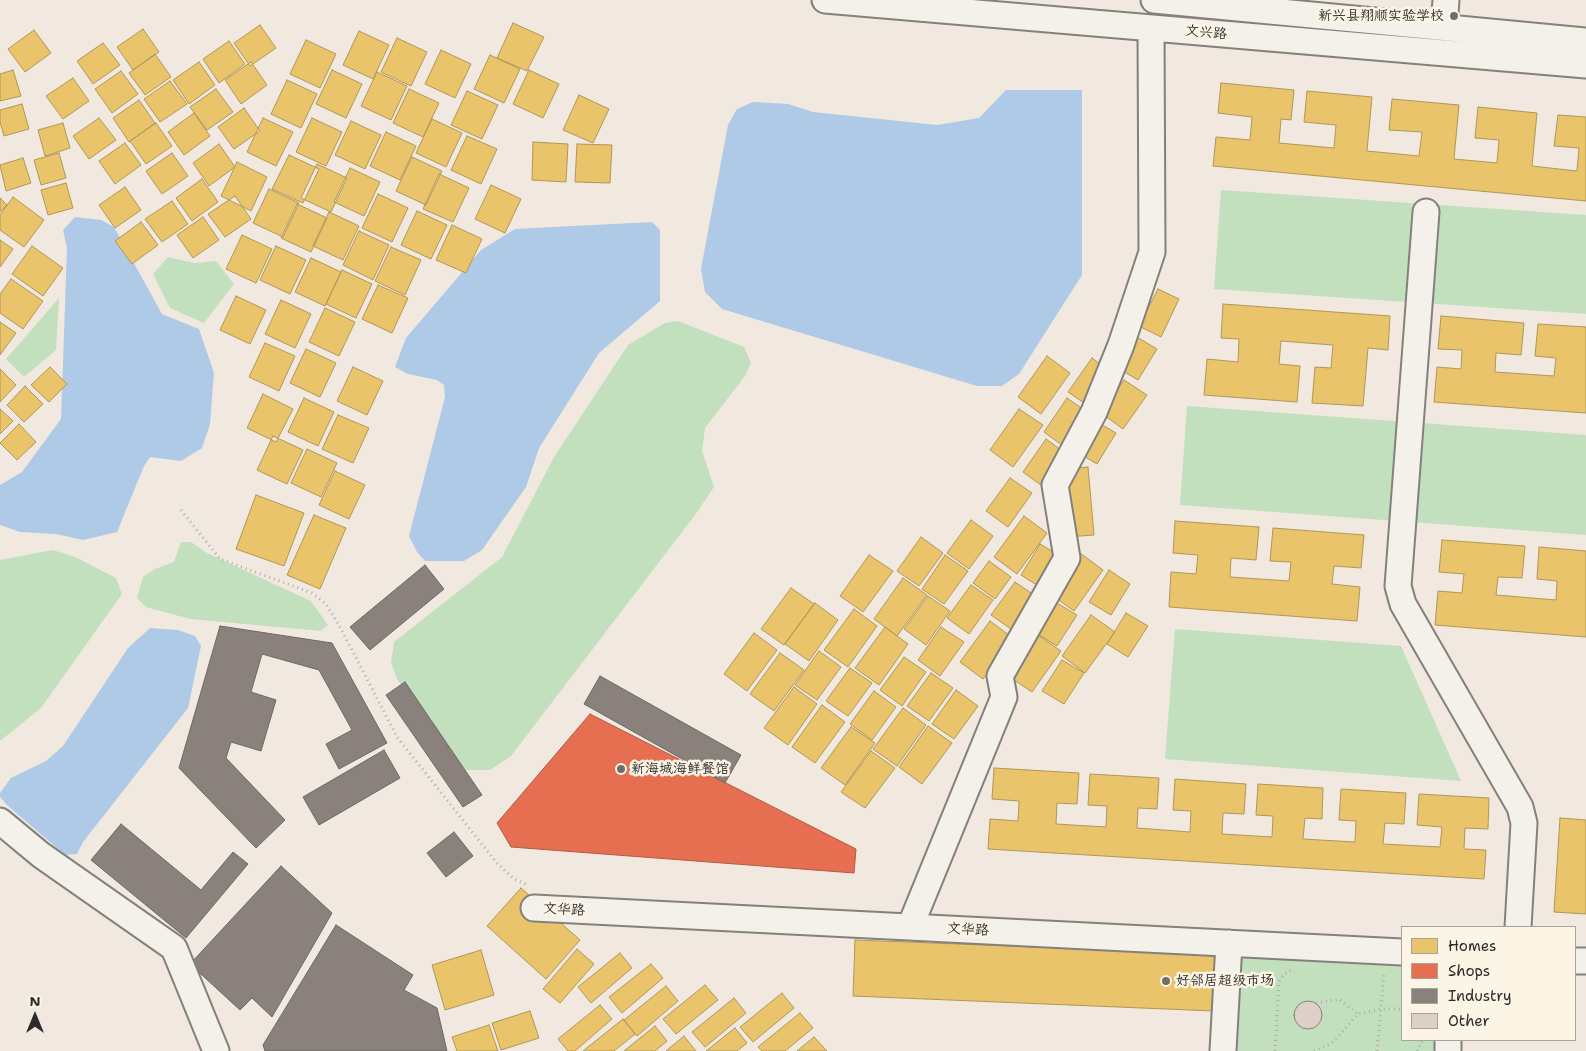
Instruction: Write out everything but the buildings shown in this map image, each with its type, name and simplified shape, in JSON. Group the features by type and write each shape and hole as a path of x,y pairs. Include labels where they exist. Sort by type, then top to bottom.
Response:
{"street":[{"name":"文兴路","path":"825,0 1586,65"},
{"name":"文兴路","path":"1154,0 1586,41"},
{"path":"1444,27 1446,0"},
{"path":"1196,32 1199,5"},
{"path":"910,927 1004,697 1000,676 1068,558 1055,485 1094,412 1122,344 1152,252 1151,28"},
{"path":"1426,212 1398,586 1403,604 1520,807 1524,823 1518,926"},
{"path":"0,821 41,855 174,948 216,1051"},
{"name":"文华路","path":"534,898 910,927 1401,952"},
{"path":"1223,1051 1229,943"}],"path":[{"path":"181,510 220,559 312,593 326,604 339,624 397,737 496,862 534,898"},
{"path":"1274,1051 1279,982 1283,975 1292,969"},
{"path":"1375,973 1384,973 1377,1051"},
{"path":"1316,1003 1339,999 1358,1014"},
{"path":"1314,1051 1332,1043 1358,1014 1381,1009 1401,1009"}],"green space":[{"path":"1221,190 1586,215 1586,314 1214,289"},
{"path":"168,257 195,263 216,261 234,284 204,323 170,308 153,274"},
{"path":"59,298 56,350 24,377 6,359"},
{"path":"678,321 744,347 751,363 745,376 705,428 702,451 714,487 695,515 511,756 490,770 467,770 457,763 397,679 391,662 394,642 502,557 554,457 628,345 665,323"},
{"path":"1187,406 1586,435 1586,535 1180,505"},
{"path":"181,542 191,542 207,553 311,601 328,625 321,631 190,619 146,607 137,598 143,577 155,569 174,562"},
{"path":"53,550 75,557 116,578 122,594 41,708 0,741 0,560"},
{"path":"1175,629 1401,646 1461,781 1165,759"},
{"path":"1229,943 1401,952 1401,1041 1448,1041 1448,1051 1223,1051"}],"water":[{"path":"1006,90 1082,90 1082,275 1019,374 1002,386 977,386 722,309 705,292 701,269 728,125 737,109 753,102 788,104 813,112 937,125 979,118"},
{"path":"75,217 101,220 114,227 162,314 199,329 214,373 210,424 202,448 181,461 150,457 144,466 117,532 83,540 56,534 20,532 0,525 0,485 22,472 61,419 67,248 63,230"},
{"path":"652,222 660,230 660,301 599,353 539,448 526,487 482,550 464,561 425,561 417,552 409,536 445,397 444,385 437,380 408,374 395,367 406,338 481,250 515,229"},
{"path":"150,628 178,630 195,636 201,646 188,708 83,842 77,854 65,855 7,805 0,797 0,793 11,778 46,761 63,746 128,648"}],"place":[{"name":"新兴县翔顺实验学校","path":"1454,16"},
{"name":"新海城海鲜餐馆","path":"621,769"},
{"name":"好邻居超级市场","path":"1166,981"}]}
